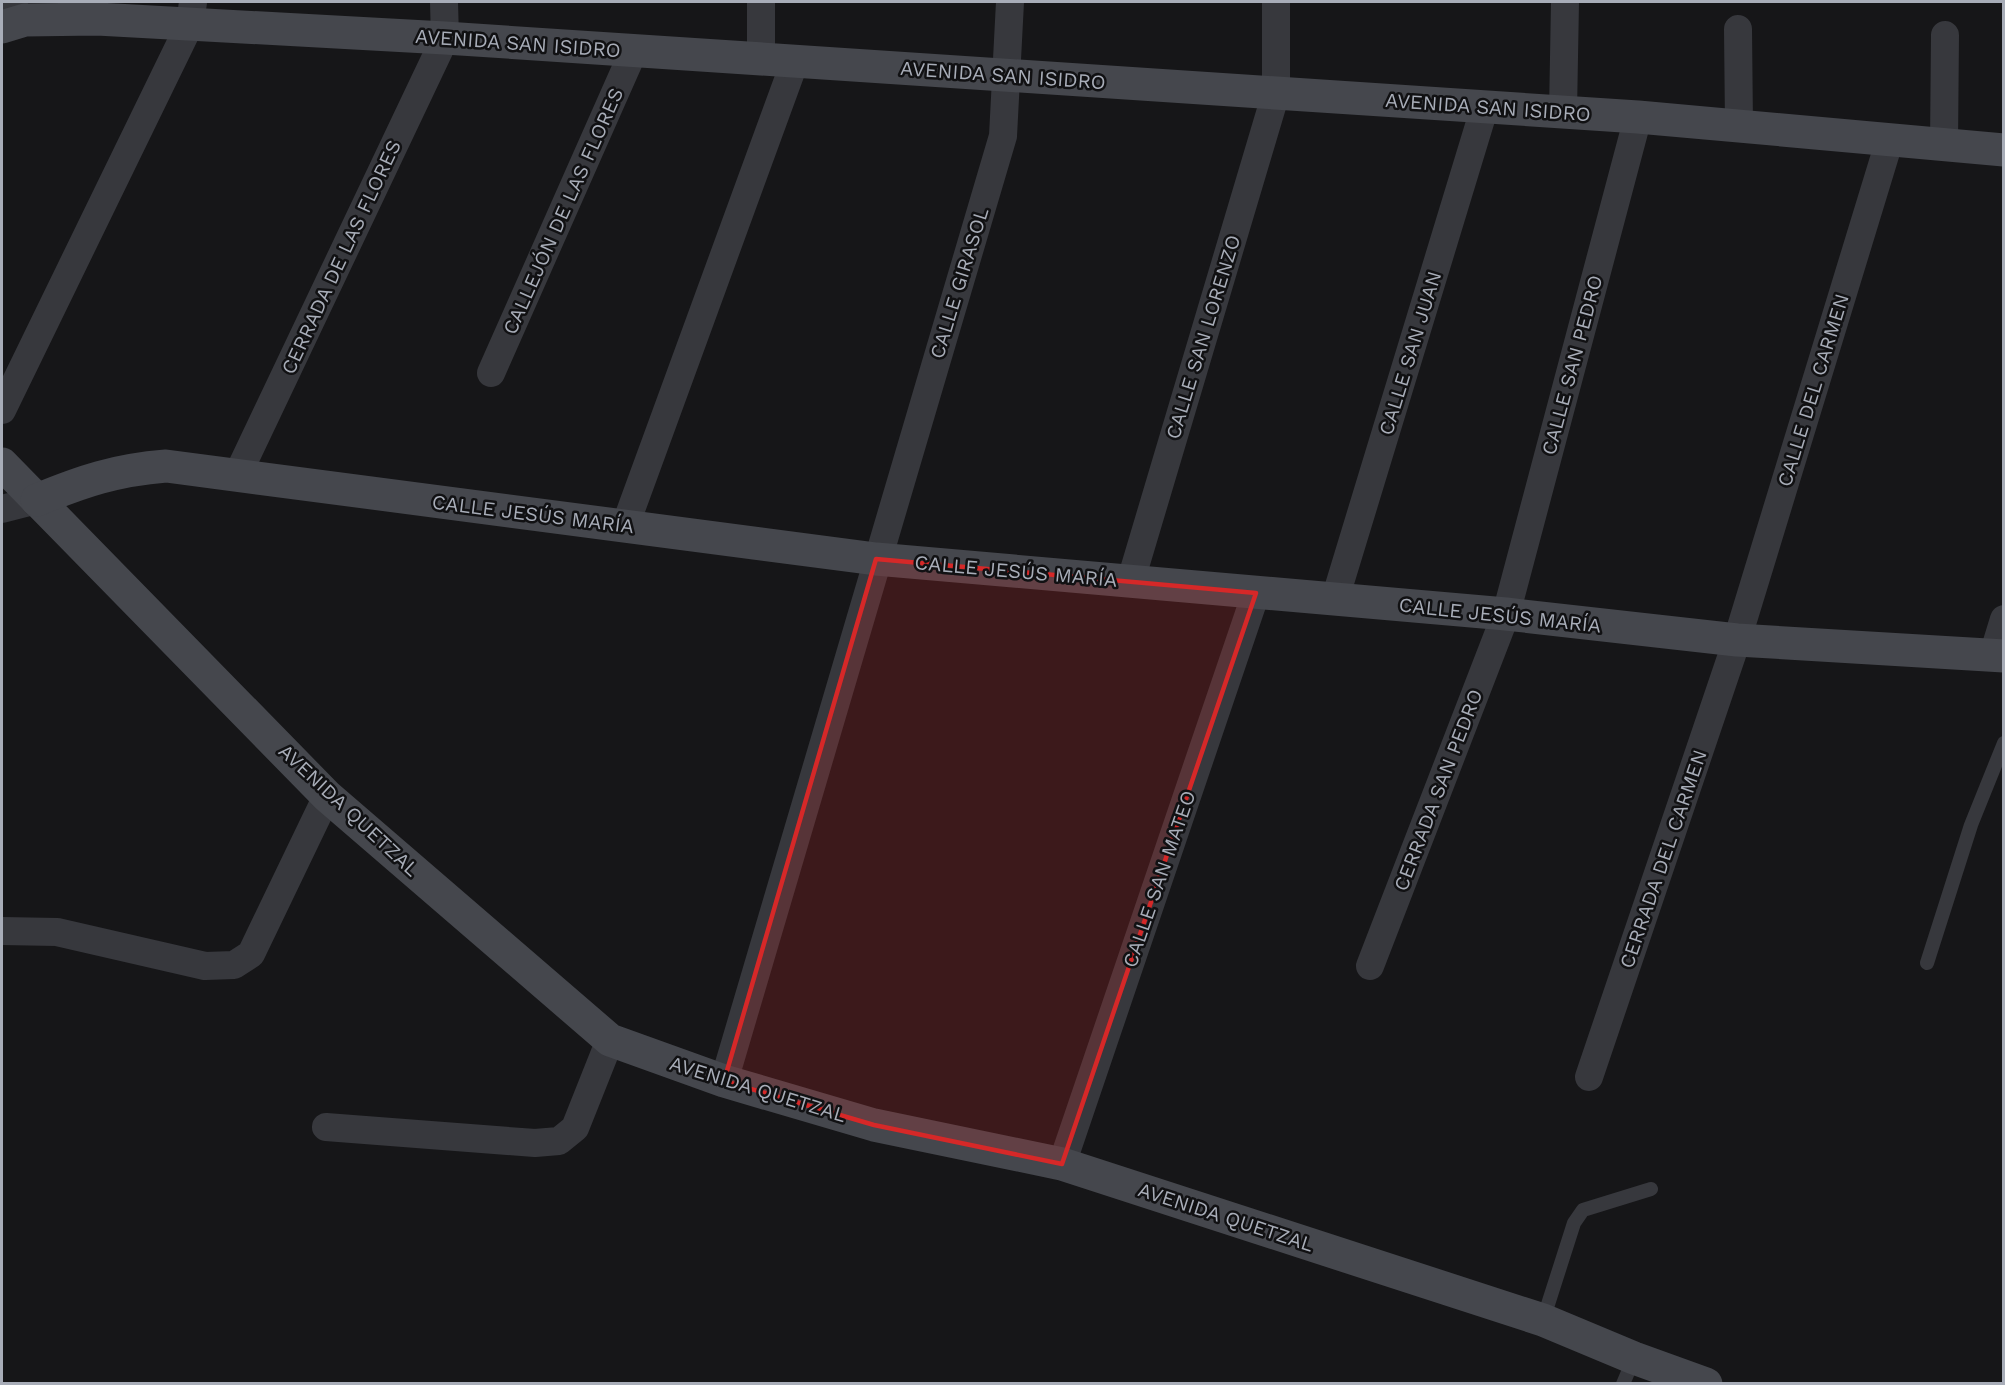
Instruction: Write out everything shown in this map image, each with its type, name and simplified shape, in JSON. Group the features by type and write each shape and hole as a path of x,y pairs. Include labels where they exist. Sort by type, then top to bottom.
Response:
{"main road":[{"name":"AVENIDA SAN ISIDRO","path":"11,16 97,10 191,13 445,38 1485,106 1638,117 2004,150"},
{"name":"AVENIDA QUETZAL","path":"2,464 327,796 610,1040 724,1081 874,1125 1062,1164 1543,1320 1629,1371 1706,1383"},
{"name":"CALLE JESÚS MARÍA","path":"37,500 84,481 128,469 166,466 876,560 1131,580 1506,614 1737,640 1999,656"}],"street":[{"path":"444,2 445,38"},
{"path":"761,2 761,58"},
{"name":"CALLE GIRASOL","path":"724,1081 1003,135 1008,75 1010,2"},
{"name":"CALLE SAN LORENZO","path":"1131,580 1276,93 1276,2"},
{"path":"1563,112 1565,2"},
{"path":"2,410 191,13"},
{"path":"1738,29 1739,126"},
{"path":"1944,144 1945,35"},
{"name":"CERRADA DE LAS FLORES","path":"237,476 445,38"},
{"name":"CALLEJÓN DE LAS FLORES","path":"491,373 634,50"},
{"path":"625,526 795,61"},
{"name":"CALLE SAN JUAN","path":"1335,599 1485,106"},
{"name":"CALLE SAN PEDRO","path":"1506,614 1638,117"},
{"name":"CALLE DEL CARMEN","path":"1737,640 1890,139"},
{"path":"2,509 37,500"},
{"name":"CALLE SAN MATEO","path":"1062,1164 1256,593"},
{"name":"CERRADA SAN PEDRO","path":"1370,966 1506,614"},
{"path":"1999,656 2004,619"},
{"name":"CERRADA DEL CARMEN","path":"1589,1077 1737,640"},
{"path":"2,931 57,932 205,966 234,965 250,954 327,796"},
{"path":"326,1127 535,1143 559,1141 575,1128 610,1040"}],"lane":[{"path":"1927,963 1971,825 2004,743"},
{"path":"1543,1320 1574,1223 1583,1210 1651,1189"}],"highlighted area":[{"path":"876,559 1256,593 1062,1164 874,1125 724,1081"}]}
